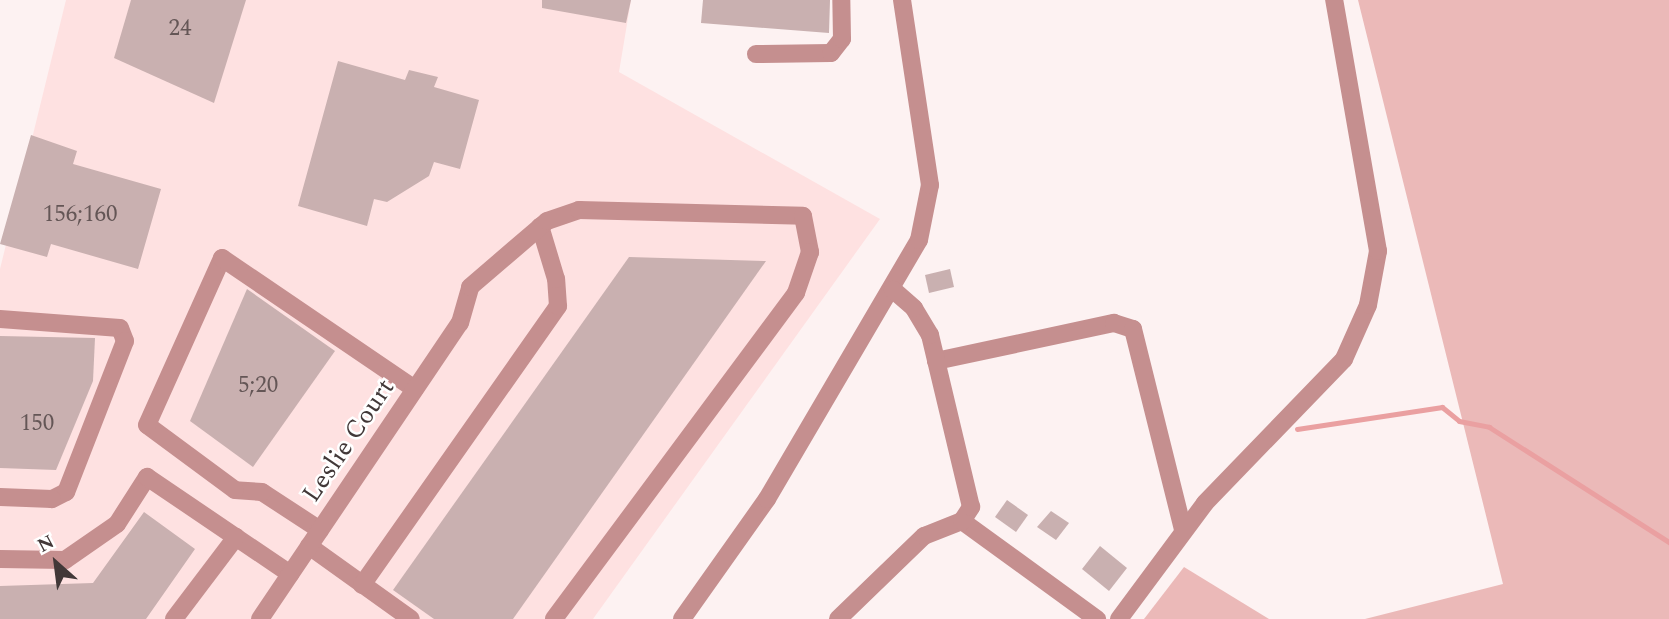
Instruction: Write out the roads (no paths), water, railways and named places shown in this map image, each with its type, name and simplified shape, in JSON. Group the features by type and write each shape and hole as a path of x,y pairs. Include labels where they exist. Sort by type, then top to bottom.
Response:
{"street":[{"path":"756,54 831,53 842,39 841,0"},
{"path":"682,619 767,499 893,290 919,240 930,185 902,0"},
{"path":"1119,619 1183,530 1344,359 1368,305 1378,251 1334,0"},
{"path":"362,585 558,306 556,279 540,226 579,210 803,216 810,252 796,293 554,619"},
{"name":"Leslie Court","path":"260,619 460,323 470,287 540,226"},
{"path":"320,530 262,492 235,490 147,425 222,258 415,390"},
{"path":"838,619 923,536 962,521 971,507 930,335 914,308 893,290"},
{"path":"0,318 120,328 124,349 66,492 52,499 0,497"},
{"path":"936,361 1114,323 1133,329 1183,530"},
{"path":"0,559 65,560 117,524 147,477 290,574"},
{"path":"962,521 1097,619"},
{"path":"174,619 236,537"},
{"path":"309,547 411,619"}],"waterway":[{"path":"1297,429 1442,407 1459,421 1489,427 1669,542"}]}
